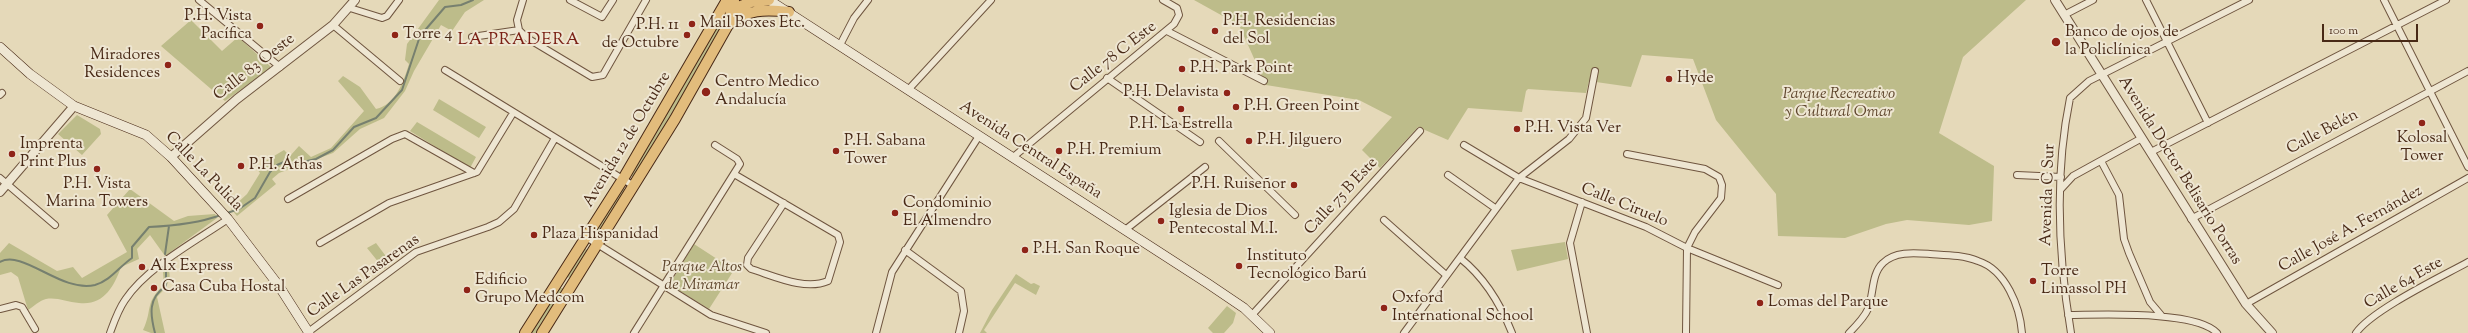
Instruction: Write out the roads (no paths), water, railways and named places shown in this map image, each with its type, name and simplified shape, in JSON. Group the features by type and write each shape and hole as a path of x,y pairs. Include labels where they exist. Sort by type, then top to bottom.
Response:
{"main road":[{"path":"720,0 721,11"},
{"name":"Avenida 12 de Octubre","path":"525,333 623,179 727,0"},
{"path":"734,4 769,0"},
{"name":"Avenida Central España","path":"769,0 1125,230 1252,314 1270,333"},
{"name":"Avenida 12 de Octubre","path":"542,333 634,186 728,25 734,4"},
{"path":"728,25 738,16 750,12 773,10 789,12"},
{"name":"Calle La Pulida","path":"0,47 30,74 74,106 146,136 171,157 228,219 279,286 308,333"},
{"path":"558,282 572,286"}],"street":[{"path":"199,0 280,67"},
{"name":"Calle 83 Oeste","path":"171,157 237,99 333,25 350,8 355,0"},
{"path":"350,8 382,18 387,16 399,0"},
{"path":"524,0 517,20 519,30 527,38 592,77 603,75 646,0"},
{"path":"570,0 598,17 605,14 613,0"},
{"path":"840,45 854,18 868,0"},
{"path":"908,90 991,0"},
{"path":"1163,0 1177,8 1179,15 1174,24 1167,31"},
{"name":"Avenida Doctor Belisario Porras","path":"2055,0 2246,304 2272,333"},
{"path":"2064,15 2093,0"},
{"path":"2146,0 2208,123"},
{"name":"Avenida C Sur","path":"2071,333 2060,246 2060,190 2063,147 2070,98 2078,88 2101,74 2168,42 2249,0"},
{"path":"2384,0 2468,167"},
{"path":"2151,152 2446,0"},
{"path":"333,25 400,81"},
{"path":"472,37 519,30"},
{"name":"Calle 78 C Este","path":"1012,158 1107,78 1167,31 1264,81"},
{"path":"445,70 634,186"},
{"path":"1404,333 1495,208 1519,178 1569,139 1586,118 1595,71"},
{"name":"Calle Belén","path":"2191,218 2468,71"},
{"path":"1107,78 1200,142"},
{"path":"0,192 74,106"},
{"path":"320,243 389,203 477,172 513,113"},
{"name":"Calle 75 B Este","path":"1252,314 1420,131"},
{"path":"288,199 392,139 405,134 474,173"},
{"path":"876,333 892,272 979,136"},
{"name":"Calle Las Pasarenas","path":"308,333 416,252 488,227 507,216 514,209 555,138"},
{"path":"2060,190 2065,182 2073,176 2142,138"},
{"path":"1218,141 1295,215"},
{"path":"634,333 662,286 734,174 740,161 715,145"},
{"name":"Calle Ciruelo","path":"1464,145 1519,178 1646,227 1687,248 1778,285"},
{"path":"2063,147 2066,174 2073,176"},
{"path":"1627,154 1705,168 1719,177 1722,185 1722,198 1695,232 1687,248 1686,333"},
{"path":"2101,161 2118,195 2124,239 2129,253 2150,302 2161,315"},
{"path":"1125,230 1205,168"},
{"path":"734,174 784,203 840,238 828,281 820,284 809,284 751,269 747,265 748,258 784,203"},
{"path":"2017,175 2061,177"},
{"path":"1448,176 1495,208"},
{"path":"0,178 55,225"},
{"name":"Calle José A. Fernández","path":"2246,304 2468,178"},
{"path":"1582,202 1570,243 1587,333"},
{"path":"110,333 126,299 141,282 161,265 228,219"},
{"path":"1384,220 1446,275"},
{"path":"586,237 710,315 766,333"},
{"path":"905,250 961,291 964,311 959,333"},
{"path":"1849,333 1868,308 1879,268 1890,259 1911,252 1954,256 1979,261 1987,265 2004,283 2014,300 2020,314 2022,333"},
{"path":"1460,258 1480,277 1502,312 1512,333"},
{"name":"Calle 64 Este","path":"2356,333 2364,323 2381,312 2468,262"},
{"path":"0,309 16,305 22,307 35,329"},
{"path":"2068,315 2161,315 2207,324 2217,333"}],"waterway":[{"path":"227,213 239,209 255,198 270,172 277,165 284,162 294,164 316,159 333,150 354,127 376,118 402,90 420,36 445,7 461,5 473,0"},
{"path":"0,262 9,260 20,261 69,283 82,286 95,285 110,277 132,258 132,247 149,227 185,224 221,215"},
{"path":"165,254 169,226"},
{"path":"155,333 152,319 153,301 160,291 166,286 166,269"}],"place":[{"name":"Mail Boxes Etc.","path":"692,24"},
{"name":"P.H. Vista Pacífica","path":"260,26"},
{"name":"P.H. Residencias del Sol","path":"1215,31"},
{"name":"Torre 4","path":"395,35"},
{"name":"P.H. 11 de Octubre","path":"687,35"},
{"name":"Banco de ojos de la Policlínica","path":"2056,42"},
{"name":"Miradores Residences","path":"168,65"},
{"name":"P.H. Park Point","path":"1182,69"},
{"name":"Hyde","path":"1669,79"},
{"name":"Centro Medico Andalucía","path":"706,92"},
{"name":"P.H. Delavista","path":"1227,93"},
{"name":"P.H. Green Point","path":"1236,107"},
{"name":"P.H. La Estrella","path":"1181,109"},
{"name":"Kolosal Tower","path":"2422,123"},
{"name":"P.H. Vista Ver","path":"1517,129"},
{"name":"P.H. Jilguero","path":"1249,141"},
{"name":"P.H. Sabana Tower","path":"836,151"},
{"name":"P.H. Premium","path":"1059,151"},
{"name":"Imprenta Print Plus","path":"12,154"},
{"name":"P.H. Áthas","path":"241,166"},
{"name":"P.H. Vista Marina Towers","path":"97,169"},
{"name":"P.H. Ruiseñor","path":"1294,185"},
{"name":"Condominio El Almendro","path":"895,213"},
{"name":"Iglesia de Dios Pentecostal M.I.","path":"1161,221"},
{"name":"Plaza Hispanidad","path":"534,235"},
{"name":"P.H. San Roque","path":"1025,250"},
{"name":"Instituto Tecnológico Barú","path":"1239,266"},
{"name":"Alx Express","path":"142,267"},
{"name":"Torre Limassol PH","path":"2033,281"},
{"name":"Casa Cuba Hostal","path":"154,288"},
{"name":"Edificio Grupo Medcom","path":"467,290"},
{"name":"Lomas del Parque","path":"1760,303"},
{"name":"Oxford International School","path":"1384,308"}],"district":[{"name":"LA PRADERA","path":"519,41"}],"park label":[{"name":"Parque Recreativo y Cultural Omar","path":"1839,104"},
{"name":"Parque Altos de Miramar","path":"702,277"}]}
